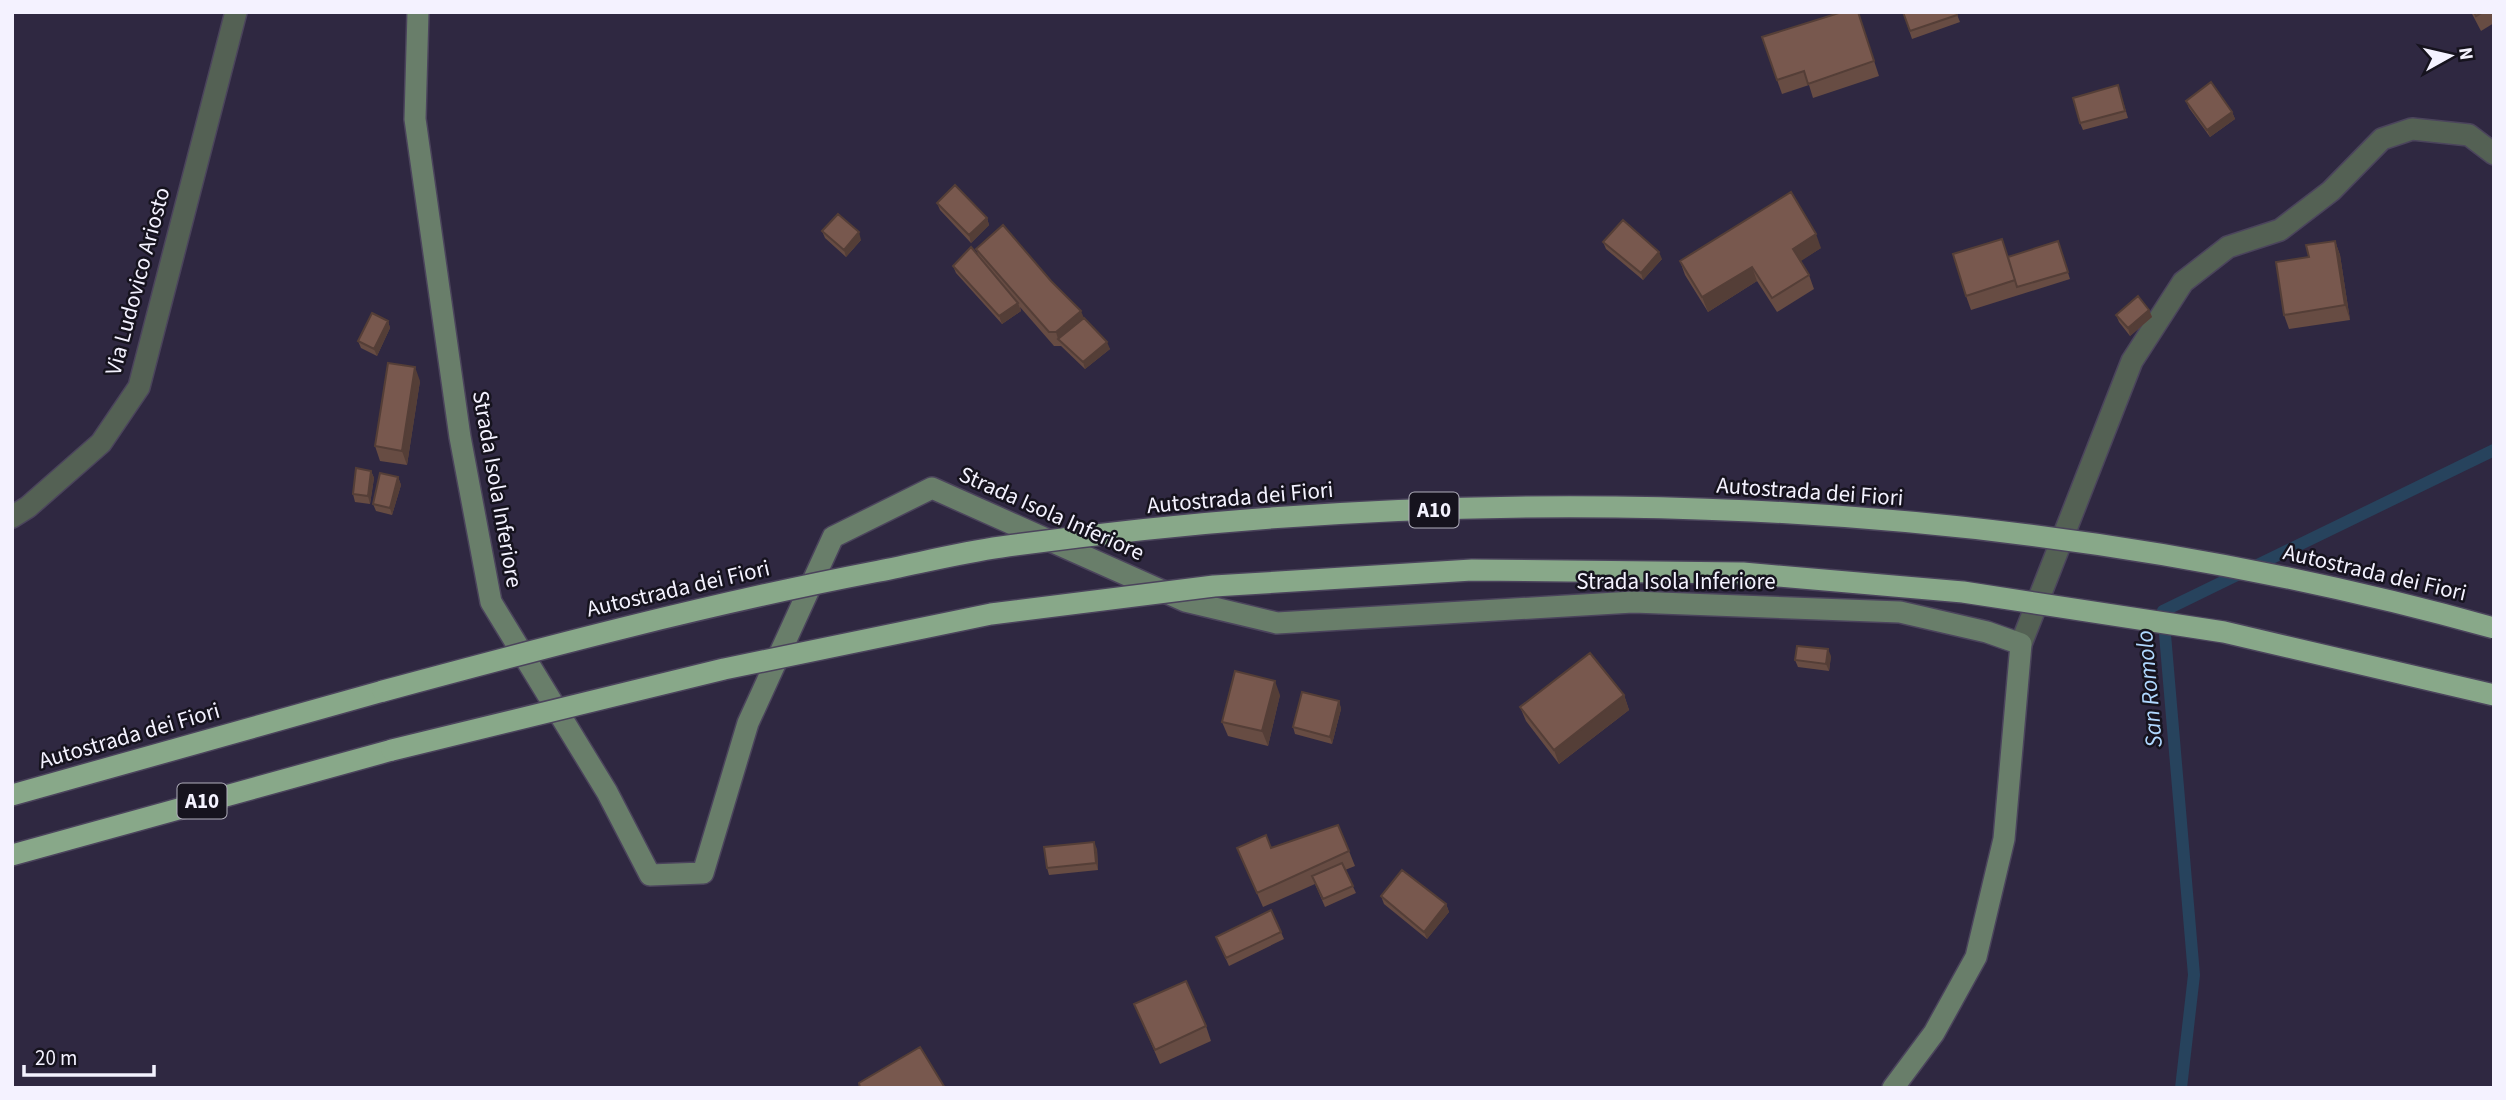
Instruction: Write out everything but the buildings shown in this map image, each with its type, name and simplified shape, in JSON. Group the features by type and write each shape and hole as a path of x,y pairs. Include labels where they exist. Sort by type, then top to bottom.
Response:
{"highway":[{"name":"Autostrada dei Fiori","path":"12,795 577,639 772,592 997,548 1251,519 1522,506 1774,512 1988,531 2221,564 2494,628"},
{"name":"A10","path":"12,855 393,750 724,669 991,614 1214,586 1472,570 1743,573 1963,592 2224,632 2494,695"}],"street":[{"name":"Via Ludovico Ariosto","path":"12,517 28,508 101,443 138,387 236,12"},
{"name":"Strada Isola Inferiore","path":"418,12 415,120 460,437 491,602 607,792 650,875 704,873 748,723 833,537 932,488 1185,601 1277,623 1633,602 1900,612 1987,632 2021,645"},
{"path":"1893,1088 1934,1033 1976,957 2004,839 2021,645 2132,361 2183,282 2228,247 2280,230 2331,191 2382,139 2412,129 2469,135 2494,154"}],"waterway":[{"name":"San Romolo","path":"2181,1088 2194,975 2163,611 2494,450"}]}
